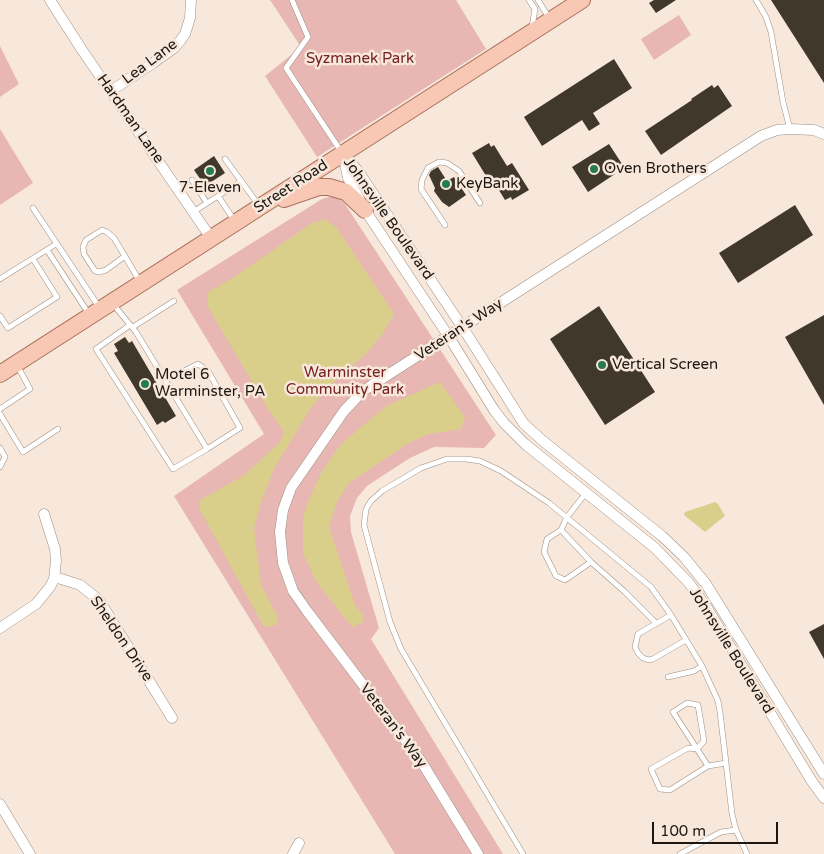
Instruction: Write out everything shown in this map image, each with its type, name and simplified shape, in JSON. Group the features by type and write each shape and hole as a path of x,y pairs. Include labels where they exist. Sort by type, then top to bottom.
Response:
{"main road":[{"name":"Street Road","path":"0,374 582,0"},
{"path":"260,206 319,187 329,187 346,192 365,210"}],"street":[{"name":"Hardman Lane","path":"50,0 82,50 211,238"},
{"name":"Lea Lane","path":"111,91 154,63 180,42 190,18 191,0"},
{"name":"Veteran's Way","path":"478,854 421,761 299,601 287,578 280,547 280,532 283,510 291,488 344,411 362,392 762,136 777,130 790,129 814,130 824,134"},
{"name":"Johnsville Boulevard","path":"343,154 348,178 365,210 504,423 525,444 655,548 689,583 707,608 811,780 824,798"},
{"name":"Johnsville Boulevard","path":"343,154 358,171 463,328 524,424 662,536 684,557 706,584 824,774"},
{"path":"0,628 36,604 50,587 55,577 55,549 44,514"},
{"name":"Sheldon Drive","path":"55,577 80,585 99,600 172,718"},
{"path":"0,804 27,853"},
{"path":"294,854 299,843"}],"lane":[{"path":"292,0 308,37 286,68 343,154"},
{"path":"529,0 535,9 530,33"},
{"path":"538,0 550,20"},
{"path":"756,0 766,17 771,32 783,102 790,129"},
{"path":"225,159 260,206"},
{"path":"445,225 421,189 422,180 428,168 439,162 447,163 459,171 480,203"},
{"path":"192,180 207,203"},
{"path":"193,212 241,181"},
{"path":"218,196 236,222"},
{"path":"33,208 100,309"},
{"path":"125,256 106,270 94,271 84,254 83,247 86,240 102,230 107,232 114,238 125,256 141,283"},
{"path":"0,279 56,244"},
{"path":"47,250 100,309 132,326 207,450"},
{"path":"0,316 2,325 8,328 57,297 33,259"},
{"path":"166,380 198,364 208,371 240,428 207,450 173,469 96,349 174,302"},
{"path":"0,409 30,389 16,363"},
{"path":"0,414 23,452 58,429"},
{"path":"0,448 5,458 0,467"},
{"path":"524,854 401,650 390,622 368,543 364,516 371,501 382,491 433,462 456,458 480,461 495,468 549,503 651,587 671,615 702,666 719,706 732,814 736,830 747,854"},
{"path":"586,493 567,517 561,530 547,540 544,552 556,576 565,580 591,562"},
{"path":"561,530 591,562 656,623"},
{"path":"671,615 641,631 636,639 635,647 643,658 649,660 686,640"},
{"path":"668,677 702,666"},
{"path":"697,749 704,741 698,705 687,703 674,712 697,749 708,766"},
{"path":"697,749 688,748 651,769 660,789 670,790 708,766 726,763"},
{"path":"680,854 721,832 736,830"}],"green space":[{"name":"Syzmanek Park","path":"270,0 456,0 486,49 317,157 265,76 301,47"},
{"path":"679,15 691,35 654,60 641,39"},
{"path":"0,46 19,84 0,97"},
{"path":"0,129 33,183 0,205"},
{"name":"Warminster Community Park","path":"336,195 345,204 496,435 484,448 434,447 410,458 367,486 357,498 350,516 351,532 379,628 371,639 503,854 395,854 174,496 264,434 177,290 322,199"}],"shaded area":[{"path":"325,219 336,227 394,314 382,335 366,354 324,391 309,411 274,469 261,502 254,528 261,585 278,617 276,625 264,627 199,508 200,500 243,476 280,442 284,432 268,409 208,307 207,293 234,277 312,223"},
{"path":"440,382 465,417 461,429 429,434 407,444 349,483 337,502 329,527 355,605 363,615 363,622 352,627 317,583 303,553 303,519 307,504 321,473 340,445 386,406"},
{"path":"715,502 725,516 705,532 684,515 685,512"}],"building":[{"path":"654,0 676,0 656,13 649,3"},
{"path":"771,0 824,0 824,83"},
{"path":"614,59 632,88 593,113 600,124 589,131 582,120 542,146 524,117"},
{"path":"712,85 714,88 718,85 732,106 661,155 645,131"},
{"path":"489,143 491,147 494,145 507,166 512,163 529,190 512,200 511,197 505,200 497,187 494,189 472,153"},
{"name":"Oven Brothers","path":"609,144 622,164 613,171 615,174 588,192 572,167"},
{"name":"7-Eleven","path":"214,156 225,173 205,186 194,170"},
{"name":"KeyBank","path":"438,167 447,181 454,177 466,195 449,207 442,202 434,191 435,188 429,175 431,171"},
{"path":"795,205 813,235 738,283 719,253"},
{"name":"Vertical Screen","path":"599,306 655,392 605,425 550,339"},
{"path":"824,315 824,405 785,337"},
{"name":"Motel 6 Warminster, PA","path":"125,337 129,343 132,341 176,416 165,423 163,421 157,425 114,353 118,351 114,344"},
{"path":"824,624 824,659 809,632"}],"place":[{"name":"Oven Brothers","path":"594,169"},
{"name":"7-Eleven","path":"210,171"},
{"name":"KeyBank","path":"446,184"},
{"name":"Vertical Screen","path":"602,365"},
{"name":"Motel 6 Warminster, PA","path":"145,384"}]}
